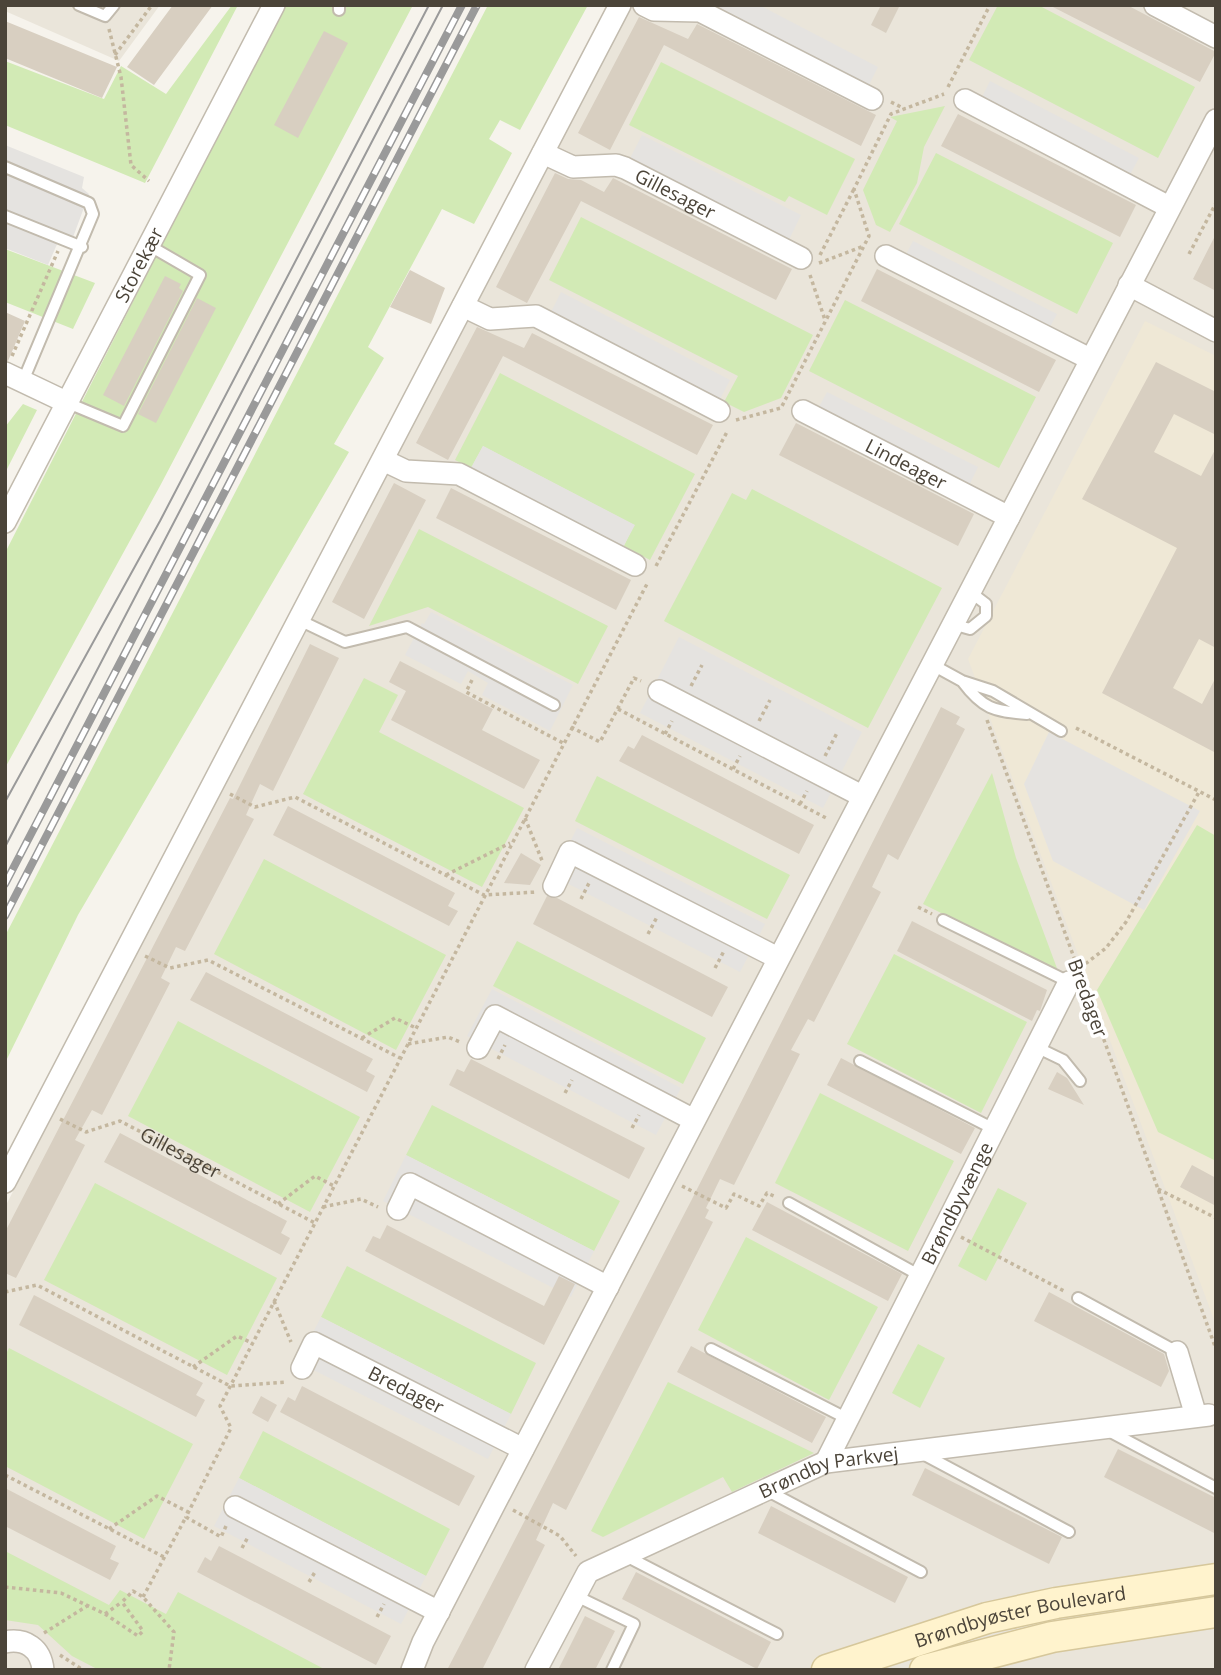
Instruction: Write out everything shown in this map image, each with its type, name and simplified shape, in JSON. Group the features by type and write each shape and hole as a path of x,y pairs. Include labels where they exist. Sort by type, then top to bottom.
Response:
{"street":[{"name":"Storekær","path":"5,522 274,5"},
{"path":"5,1182 620,5"},
{"path":"644,5 654,10 700,11 872,99"},
{"path":"1155,5 1216,37"},
{"path":"965,100 1170,207"},
{"path":"412,1670 496,1501 845,828 1216,120"},
{"name":"Gillesager","path":"543,153 573,167 615,165 625,168 808,261"},
{"path":"886,256 1090,359"},
{"path":"1129,285 1216,331"},
{"path":"463,306 490,319 536,316 719,411"},
{"path":"12,376 68,403"},
{"name":"Lindeager","path":"803,411 1009,517"},
{"path":"383,460 405,471 459,474 635,565"},
{"path":"659,691 862,796"},
{"path":"554,886 570,852 778,958"},
{"name":"Brøndbyvænge","path":"825,1462 1036,1047 1079,980"},
{"path":"478,1048 495,1016 694,1120"},
{"path":"398,1209 411,1184 608,1287"},
{"name":"Bredager","path":"302,1368 314,1343 523,1449"},
{"name":"Brøndby Parkvej","path":"536,1670 574,1595 589,1572 622,1554 825,1462 1202,1415 1177,1352"},
{"path":"235,1507 439,1612"},
{"name":"Brøndbyøster Boulevard","path":"827,1670 934,1633 988,1618 1056,1603 1216,1579"},
{"name":"Brøndbyøster Boulevard","path":"925,1670 1052,1637 1216,1612"},
{"path":"5,1642 17,1639 27,1642 37,1652 43,1670"}],"lane":[{"path":"79,5 106,16 114,5"},
{"path":"5,167 89,203 93,214 82,247 12,376"},
{"path":"5,216 82,247"},
{"path":"68,403 123,426 200,275 150,246"},
{"path":"299,620 345,642 407,627 554,705"},
{"path":"931,664 962,681 984,687 1061,732"},
{"path":"962,681 985,706 997,711 1029,714"},
{"path":"943,920 1079,980"},
{"path":"1036,1047 1063,1060 1080,1081"},
{"name":"Brøndbyvænge","path":"860,1061 994,1129"},
{"name":"Brøndbyvænge","path":"789,1203 919,1275"},
{"path":"1078,1298 1177,1352"},
{"path":"711,1349 846,1418"},
{"path":"1104,1428 1216,1488"},
{"path":"917,1451 1069,1532"},
{"path":"764,1489 921,1572"},
{"path":"622,1554 777,1634"},
{"path":"574,1595 634,1624 612,1670"}],"path":[{"path":"116,55 152,5"},
{"path":"825,321 809,278 808,261 854,189 891,114 943,95 990,5"},
{"path":"106,16 116,55 131,165 149,181"},
{"path":"143,1597 231,1428 220,1406 230,1386 524,817 733,421 781,408 864,246 869,236 854,189"},
{"path":"1189,254 1216,203"},
{"path":"12,376 62,239"},
{"path":"808,261 864,246"},
{"path":"480,666 466,692 563,743"},
{"path":"571,727 600,742 634,678 659,691"},
{"path":"618,709 845,828"},
{"name":"Bredager","path":"983,710 1079,980 1216,1349"},
{"path":"1061,732 1074,727 1216,800"},
{"path":"212,785 255,807 295,797 484,895 541,892 554,886 524,817"},
{"path":"1079,980 1126,922 1199,792"},
{"path":"446,875 511,843"},
{"path":"128,947 170,968 208,960 400,1058"},
{"path":"362,1038 395,1018 416,1028"},
{"path":"408,1044 448,1037 472,1049 478,1048"},
{"name":"Gillesager","path":"43,1110 86,1132 120,1121 315,1223"},
{"path":"278,1204 315,1176 334,1186"},
{"path":"664,1177 726,1208 734,1194 759,1206 764,1197"},
{"path":"1156,1188 1216,1218"},
{"path":"323,1207 361,1199 386,1212 398,1209"},
{"path":"943,1228 1078,1298"},
{"path":"5,1292 37,1285 230,1386 284,1384 302,1368 290,1363 295,1352 274,1301"},
{"path":"193,1367 237,1336 253,1343"},
{"path":"5,1475 164,1557"},
{"path":"109,1529 156,1496 221,1537 235,1507"},
{"path":"496,1501 560,1536 589,1572"},
{"path":"5,1587 61,1592 105,1614 138,1636 143,1631 122,1602"},
{"path":"105,1614 133,1591 143,1597 174,1632 169,1670"},
{"path":"27,1642 88,1606"}],"shaded area":[{"path":"5,5 160,5 119,61 5,11"},
{"path":"628,5 1216,5 1216,1670 5,1670 5,1207"},
{"path":"713,5 759,5 878,67 864,95 708,15"},
{"path":"990,81 1139,158 1125,184 977,107"},
{"path":"642,135 801,215 785,248 625,168"},
{"path":"5,145 84,177 82,188 89,194 72,240 61,235 48,265 5,248"},
{"path":"913,241 1057,314 1045,336 901,264"},
{"path":"561,292 730,380 715,409 546,322"},
{"path":"1145,321 1216,356 1216,1325 968,659"},
{"path":"827,392 978,467 965,494 814,416"},
{"path":"483,446 635,525 618,556 466,477"},
{"path":"431,612 573,685 550,731 482,695 488,683 468,671 461,684 405,655"},
{"path":"679,637 862,732 823,808 640,713"},
{"path":"1049,732 1200,811 1144,910 1053,861 1024,784"},
{"path":"577,828 765,924 740,972 553,876"},
{"path":"492,989 681,1088 656,1135 467,1036"},
{"path":"406,1155 594,1251 571,1297 383,1201"},
{"path":"321,1317 511,1414 488,1459 298,1362"},
{"path":"239,1478 426,1576 401,1624 214,1526"}],"green space":[{"path":"232,5 238,5 145,183 5,125 5,61 104,99 121,66 166,94"},
{"path":"284,5 413,5 160,486 5,768 5,553"},
{"path":"488,5 588,5 520,130 500,120 489,139 512,153 474,224 442,209 368,347 384,358 334,444 349,452 78,915 5,1063 5,936"},
{"path":"998,5 1038,5 1195,87 1158,158 969,60"},
{"path":"661,62 855,159 827,215 789,196 785,202 629,125"},
{"path":"945,106 924,147 917,183 890,232 876,225 863,190 897,121 890,117"},
{"path":"936,153 1113,243 1077,314 899,224"},
{"path":"581,217 813,335 781,398 744,412 724,402 738,376 549,280"},
{"path":"5,249 95,283 73,329 5,302"},
{"path":"845,300 1036,397 999,468 809,371"},
{"path":"500,373 695,474 650,560 624,546 634,525 483,446 471,468 455,460"},
{"path":"23,404 37,410 5,473 5,427"},
{"path":"752,489 942,588 868,728 664,621 732,493 746,500"},
{"path":"419,529 608,626 578,684 428,607 369,626"},
{"path":"364,678 398,695 379,732 524,808 482,887 303,794"},
{"path":"992,773 1016,858 1058,971 923,904"},
{"path":"597,776 790,875 767,919 575,821"},
{"path":"1197,825 1216,836 1216,1161 1158,1132 1097,990"},
{"path":"264,859 446,955 396,1050 214,954"},
{"path":"517,941 706,1038 683,1084 493,986"},
{"path":"894,954 1027,1022 981,1113 847,1044"},
{"path":"178,1021 360,1117 310,1212 128,1116"},
{"path":"820,1093 954,1161 908,1251 775,1183"},
{"path":"432,1105 620,1201 594,1251 406,1155"},
{"path":"95,1183 277,1278 227,1375 44,1280"},
{"path":"998,1188 1027,1203 986,1281 958,1266"},
{"path":"746,1237 878,1307 829,1400 698,1330"},
{"path":"347,1266 536,1363 511,1414 321,1317"},
{"path":"918,1344 945,1358 920,1408 892,1393"},
{"path":"9,1348 193,1444 144,1539 5,1466 5,1356"},
{"path":"668,1382 814,1453 732,1492 723,1477 603,1537 591,1531"},
{"path":"263,1431 450,1529 426,1576 239,1478"},
{"path":"5,1551 109,1605 120,1590 166,1614 178,1592 326,1670 99,1670 72,1656 38,1625 5,1620"}],"building":[{"path":"173,5 213,5 154,85 127,67"},
{"path":"881,5 900,5 886,33 871,25"},
{"path":"1049,5 1127,5 1216,52 1200,82"},
{"path":"639,17 688,39 697,24 876,115 861,146 664,45 610,150 578,133"},
{"path":"5,21 117,67 102,98 5,58"},
{"path":"324,31 348,43 298,138 274,125"},
{"path":"958,114 1136,205 1120,237 941,146"},
{"path":"555,173 568,179 581,180 604,192 613,178 792,269 776,300 581,201 527,303 496,287"},
{"path":"1216,234 1216,291 1193,279"},
{"path":"877,269 1056,360 1039,392 861,301"},
{"path":"410,270 445,288 431,324 390,307"},
{"path":"165,276 181,284 179,288 183,291 124,406 103,395"},
{"path":"197,298 216,308 156,423 138,414"},
{"path":"5,312 25,321 8,361 5,360"},
{"path":"477,327 524,348 532,333 713,425 697,455 503,356 448,460 416,443"},
{"path":"1156,362 1216,392 1216,435 1174,414 1154,452 1201,476 1216,448 1216,648 1199,639 1173,688 1202,704 1216,677 1216,753 1102,693 1177,548 1082,499"},
{"path":"796,423 974,514 958,546 779,455"},
{"path":"394,483 426,500 364,619 332,602"},
{"path":"451,488 631,580 616,610 436,518"},
{"path":"310,644 339,658 273,791 260,784 246,815 254,819 185,951 176,947 161,978 170,983 102,1115 92,1110 75,1140 85,1145 16,1278 5,1273 5,1232 230,798 233,799"},
{"path":"400,661 493,709 482,730 540,760 524,789 391,720 406,691 389,682"},
{"path":"941,707 960,717 956,724 965,729 898,860 888,854 872,887 881,892 814,1022 808,1019 791,1050 800,1054 734,1185 720,1179 706,1208 709,1210 705,1218 713,1222 566,1510 553,1503 536,1540 545,1545 482,1670 447,1670 691,1201"},
{"path":"642,735 814,825 799,854 619,761 628,746 634,749"},
{"path":"288,806 455,893 448,906 458,911 449,926 273,835"},
{"path":"521,853 541,865 530,885 504,883"},
{"path":"547,896 557,898 728,987 712,1017 533,924"},
{"path":"912,921 1047,990 1040,1011 1037,1010 1032,1021 897,951"},
{"path":"206,972 373,1059 366,1071 375,1076 367,1092 190,1000"},
{"path":"841,1058 975,1128 961,1154 827,1085"},
{"path":"471,1059 645,1148 629,1179 449,1085 457,1069 464,1072"},
{"path":"1057,1072 1067,1078 1084,1105 1048,1089"},
{"path":"120,1133 287,1221 281,1233 290,1238 281,1255 104,1162"},
{"path":"1192,1165 1216,1178 1216,1206 1180,1187"},
{"path":"767,1202 902,1274 888,1301 752,1230"},
{"path":"387,1225 544,1306 559,1276 575,1284 544,1345 365,1251 373,1236 380,1239"},
{"path":"1049,1292 1164,1354 1169,1371 1161,1387 1034,1321"},
{"path":"34,1295 203,1383 196,1395 205,1400 196,1417 19,1325"},
{"path":"691,1346 826,1417 812,1443 677,1372"},
{"path":"302,1386 475,1476 459,1506 280,1412 288,1397 295,1401"},
{"path":"261,1396 277,1405 268,1422 252,1413"},
{"path":"1118,1449 1216,1498 1216,1534 1104,1477"},
{"path":"925,1468 1062,1537 1049,1564 912,1495"},
{"path":"5,1488 116,1546 110,1559 119,1563 110,1580 5,1526"},
{"path":"771,1506 908,1577 895,1603 758,1533"},
{"path":"219,1546 391,1636 376,1665 197,1572 205,1557 211,1561"},
{"path":"636,1572 771,1642 757,1669 622,1599"},
{"path":"585,1616 615,1631 595,1670 558,1670"}],"tram line":[{"path":"5,802 160,521 429,5"},
{"path":"5,847 443,5"}],"railway":[{"path":"5,884 462,5"},
{"path":"5,916 477,5"}]}
